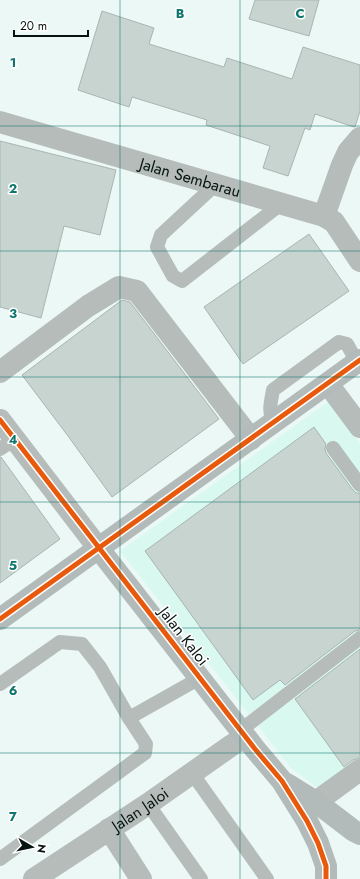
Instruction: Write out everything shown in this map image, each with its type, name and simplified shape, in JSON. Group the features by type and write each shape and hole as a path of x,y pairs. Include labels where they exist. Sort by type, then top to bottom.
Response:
{"street":[{"name":"Jalan Sembarau","path":"0,122 324,216 334,222 360,261"},
{"path":"324,216 348,152 360,138"},
{"path":"0,372 88,306 119,287 136,291 250,439"},
{"path":"0,619 358,361"},
{"path":"328,384 360,427"},
{"name":"Jalan Kaloi","path":"0,420 7,444 99,548 243,734 282,781 307,821 318,843 326,866 326,879"},
{"name":"Jalan Jaloi","path":"34,879 148,804 232,745 243,734"},
{"path":"316,802 360,770"},
{"name":"Jalan Kaloi","path":"282,781 316,802 360,834"},
{"path":"109,829 141,879"}],"lane":[{"path":"215,185 161,235 158,247 173,276 182,281 281,204"},
{"path":"273,423 270,417 273,390 339,342 347,344 358,361"},
{"path":"333,448 360,485"},
{"path":"243,734 360,638"},
{"path":"0,684 60,642 82,644 100,667 129,718 146,744 145,753 0,859"},
{"path":"129,718 200,678"},
{"path":"192,773 267,879"},
{"path":"148,804 201,879"}],"shaded area":[{"path":"329,401 360,443 360,759 319,789 291,768 120,551"}],"building":[{"path":"255,0 319,0 309,36 249,19"},
{"path":"102,11 154,28 149,44 224,67 227,58 292,79 303,47 360,65 360,111 355,127 315,114 310,130 305,128 288,176 263,168 270,146 206,125 207,120 132,97 129,107 78,90"},
{"path":"0,141 116,170 100,235 64,226 41,318 0,307"},
{"path":"309,234 349,291 243,364 204,307"},
{"path":"122,300 130,302 219,419 112,497 22,375"},
{"path":"314,427 326,444 326,453 353,490 356,493 360,493 360,630 355,631 285,685 280,680 253,700 145,551"},
{"path":"0,457 60,539 0,583"},
{"path":"360,649 360,758 353,760 344,767 295,699"}],"cycle path":[{"path":"0,619 360,360"},
{"path":"0,420 255,749 282,781 307,821 318,843 326,866 326,879"}]}
